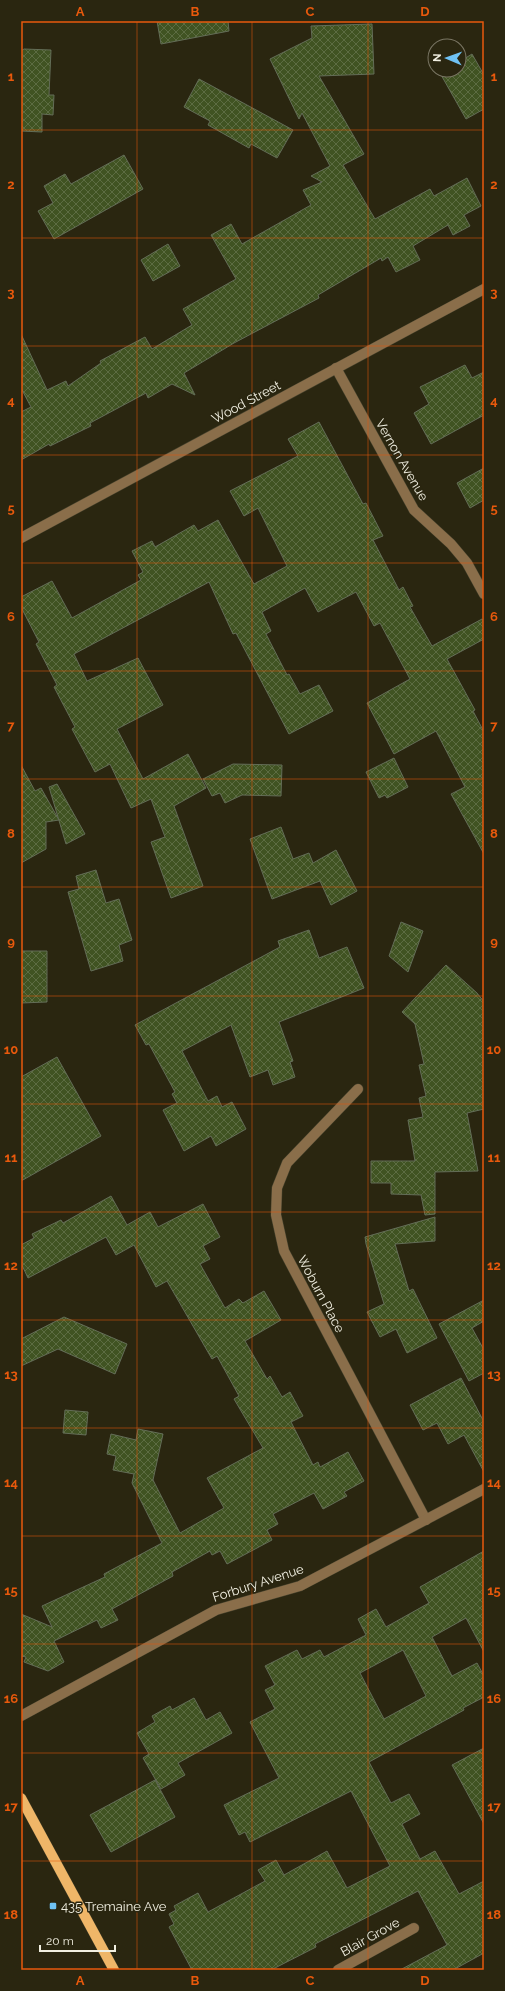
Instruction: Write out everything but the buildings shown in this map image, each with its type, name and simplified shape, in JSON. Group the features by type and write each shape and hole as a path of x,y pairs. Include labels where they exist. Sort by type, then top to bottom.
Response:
{"main road":[{"path":"22,1801 114,1970"}],"street":[{"name":"Wood Street","path":"21,538 484,289"},
{"name":"Vernon Avenue","path":"336,368 414,510 451,544 467,563 484,594"},
{"name":"Woburn Place","path":"358,1089 287,1163 276,1188 276,1215 284,1251 426,1520"},
{"name":"Forbury Avenue","path":"21,1716 216,1610 300,1586 484,1488"},
{"name":"Blair Grove","path":"338,1970 414,1928"}],"place":[{"name":"435 Tremaine Ave","path":"53,1906"}]}
